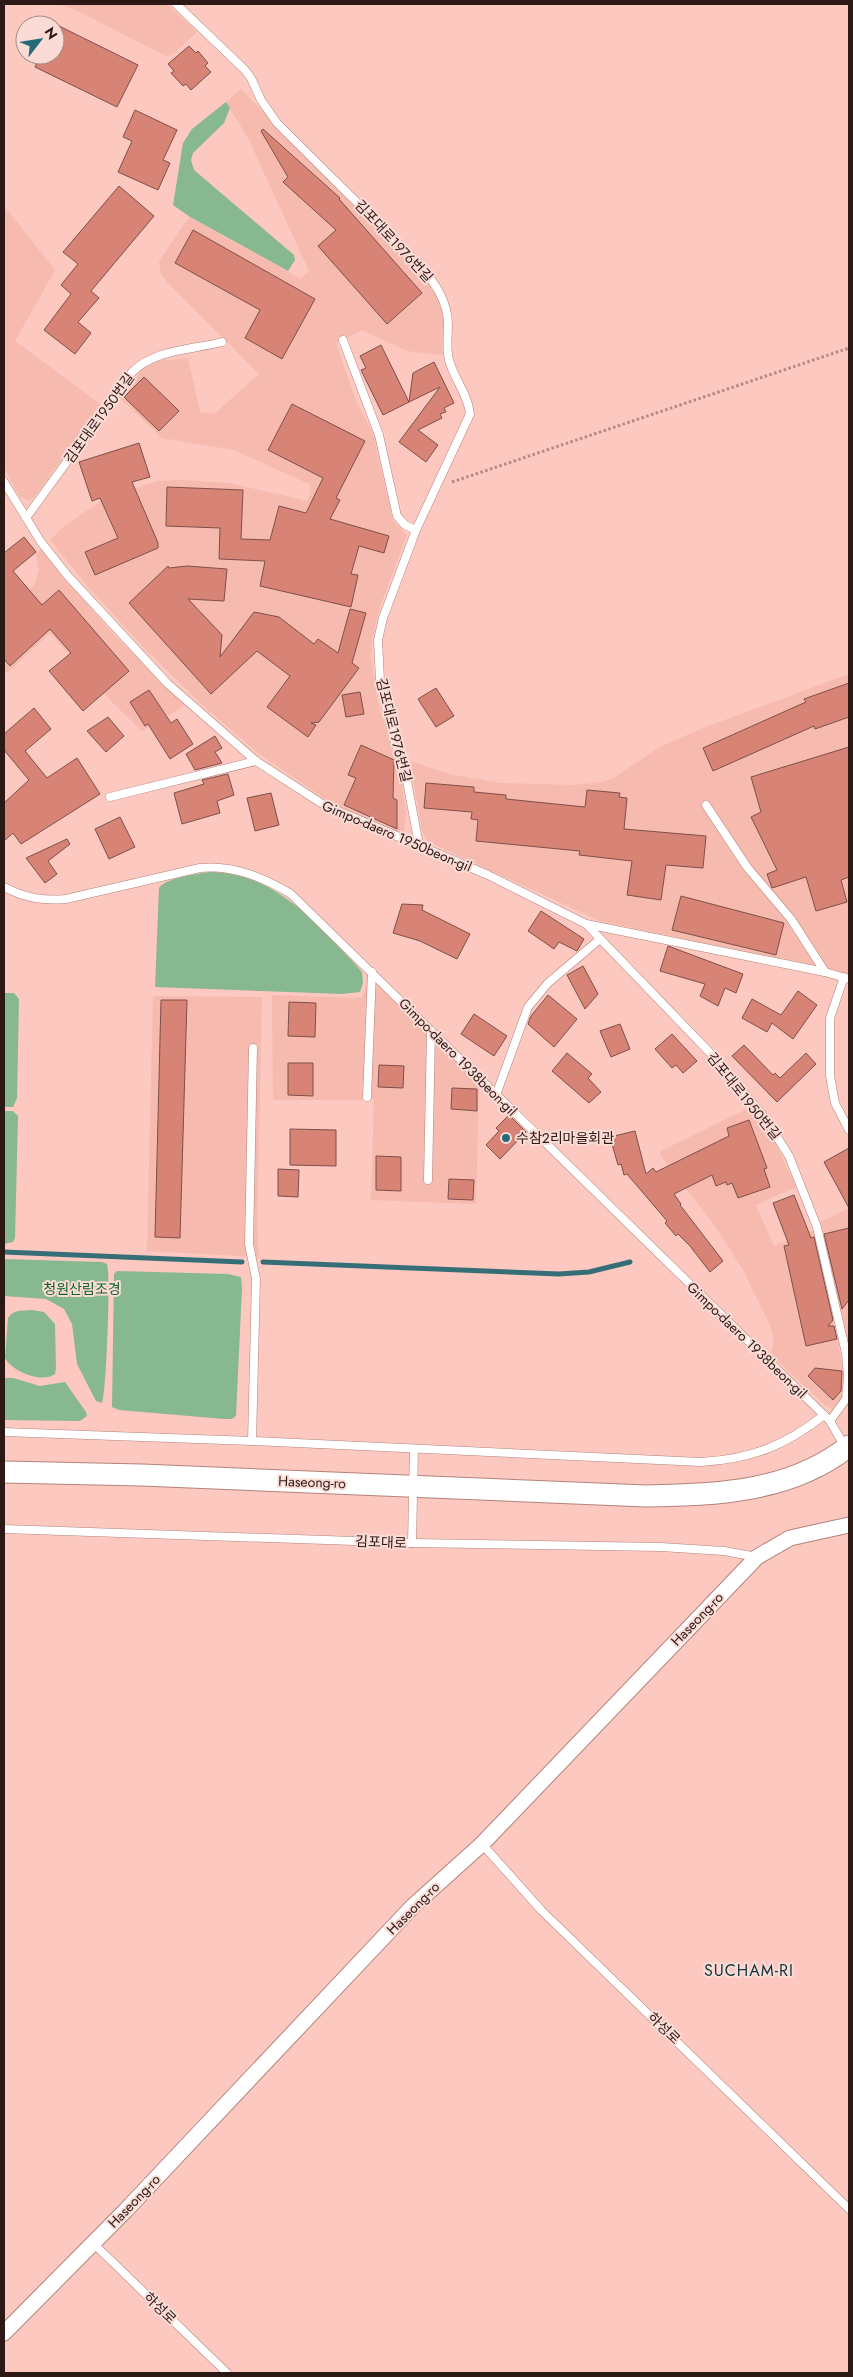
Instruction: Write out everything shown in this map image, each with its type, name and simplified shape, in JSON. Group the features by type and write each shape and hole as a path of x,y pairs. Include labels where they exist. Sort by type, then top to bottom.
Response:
{"street":[{"name":"Haseong-ro","path":"4,1472 142,1475 650,1507 719,1505 763,1497 810,1479 848,1453"},
{"name":"Haseong-ro","path":"4,1484 413,1492"},
{"name":"Haseong-ro","path":"4,2333 93,2243 413,1906 482,1844 757,1557 790,1538 849,1525"}],"lane":[{"name":"김포대로1976번길","path":"176,4 244,69 251,78 261,100 277,123 421,266 441,293 448,316 448,358 466,399 470,414 416,530 380,628 378,658 385,706 406,776 419,845"},
{"path":"343,340 379,435 397,516 405,525 416,530"},
{"name":"김포대로1950번길","path":"26,518 132,372 141,363 159,355 222,342"},
{"name":"Gimpo-daero 1950beon-gil","path":"4,482 41,542 125,639 168,684 256,761 324,805 350,818 419,845 523,891 586,924 847,978"},
{"path":"110,797 256,761"},
{"path":"706,805 747,868 790,919 825,972"},
{"name":"Gimpo-daero 1938beon-gil","path":"4,887 27,897 46,900 66,899 200,868 215,867 236,870 262,879 291,894 827,1418 848,1453"},
{"name":"김포대로1950번길","path":"4,1432 252,1441 659,1462 722,1461 776,1446 827,1418 846,1400 846,1360 817,1228 789,1156 765,1118 715,1058 586,924"},
{"path":"496,1095 528,1007 548,983 600,939"},
{"path":"367,1097 372,972"},
{"path":"847,978 830,1018 830,1076 835,1103 849,1130"},
{"path":"428,1180 431,1030"},
{"path":"252,1441 256,1279 249,1244 253,1048"},
{"path":"412,1543 414,1449"},
{"name":"김포대로","path":"4,1529 412,1543 661,1547 724,1550 757,1557"},
{"name":"하성로","path":"482,1844 542,1910 849,2209"},
{"name":"하성로","path":"93,2243 227,2373"}],"path":[{"path":"438,486 849,348"}],"shaded area":[{"path":"50,4 167,4 197,32 173,54 166,56 80,12 65,6"},
{"path":"241,89 419,270 442,306 444,316 442,355 407,351 362,330 336,343 355,398 373,434 393,521 407,535 380,607 372,640 371,657 378,702 402,784 406,814 404,834 382,827 322,797 258,753 210,712 148,652 89,588 50,540 64,526 106,498 157,481 182,480 229,483 308,501 311,485 234,450 162,438 120,398 143,369 160,361 188,358 200,412 214,414 259,374 161,274 159,261 189,217 301,279 309,271 248,138 226,102"},
{"path":"4,206 55,270 15,341 100,404 31,500 20,497 4,467"},
{"path":"41,549 110,631 185,705 142,731 113,703 50,633 7,673 4,670 4,615 34,585 39,571 36,555"},
{"path":"849,674 849,974 600,921 431,843 426,839 422,830 410,761 449,774 500,783 575,785 603,782 612,779 660,747 703,728"},
{"path":"367,973 479,1084 476,1204 371,1200 374,1100 273,1100 272,995 362,998 366,986"},
{"path":"153,996 262,997 257,1228 259,1257 147,1251"},
{"path":"749,1108 774,1140 796,1187 756,1205 774,1246 814,1230 844,1371 842,1400 834,1410 826,1406 771,1355 774,1340 770,1325 743,1270 715,1226 660,1155 661,1151"},
{"path":"849,1208 849,1349 821,1222"}],"green space":[{"path":"226,102 230,108 224,123 193,153 191,160 194,170 294,255 295,260 288,271 190,217 173,205 183,143 192,129"},
{"path":"210,872 229,874 262,884 277,892 305,913 362,972 363,983 360,992 342,994 155,987 159,888 175,879"},
{"path":"4,993 14,993 19,999 17,1098 13,1107 4,1107"},
{"path":"4,1111 13,1111 18,1116 15,1238 13,1242 4,1244"},
{"name":"청원산림조경","path":"4,1259 102,1262 107,1264 108,1335 102,1403 96,1401 77,1364 72,1324 64,1309 46,1299 4,1296"},
{"path":"117,1271 228,1274 241,1277 236,1416 232,1419 224,1419 119,1410 112,1407 114,1274"},
{"name":"청원산림조경","path":"32,1310 44,1312 55,1324 56,1368 55,1374 49,1377 42,1378 27,1375 14,1367 5,1358 8,1318 16,1312"},
{"path":"4,1378 13,1378 40,1386 65,1382 87,1416 80,1421 4,1420"}],"building":[{"path":"65,29 138,65 117,107 35,67 36,65 65,65"},
{"path":"189,46 196,53 198,51 208,63 205,66 211,72 191,90 186,84 183,86 171,73 174,71 168,64"},
{"path":"135,110 177,130 163,160 170,163 158,190 118,172 132,141 123,137"},
{"path":"263,129 340,198 422,293 387,324 318,246 336,230 283,182 288,177 261,131"},
{"path":"119,186 154,216 91,291 99,298 78,322 91,333 75,354 44,330 71,294 61,285 78,264 63,252"},
{"path":"193,230 315,299 282,359 245,338 260,310 175,263"},
{"path":"381,345 409,402 383,415 361,370 366,368 360,356"},
{"path":"434,362 454,403 444,408 446,412 440,414 442,418 418,430 438,445 426,462 399,442 440,387 409,402 413,373"},
{"path":"144,377 179,411 159,431 124,397"},
{"path":"292,404 365,441 336,498 340,500 330,519 389,536 384,553 359,546 351,574 358,575 351,607 260,586 265,561 219,559 220,528 166,526 167,487 243,490 241,539 270,540 279,506 306,513 323,478 268,450"},
{"path":"139,443 150,477 132,482 158,543 158,548 95,575 85,552 118,538 100,498 92,501 79,462"},
{"path":"24,537 36,552 13,571 42,605 59,590 129,671 83,711 49,671 71,653 50,629 10,666 4,659 4,553"},
{"path":"168,566 169,568 187,566 227,569 224,601 188,599 222,635 220,657 254,612 279,617 314,644 318,639 338,653 350,609 366,613 352,663 359,668 319,722 311,723 316,725 308,737 267,707 290,676 257,651 211,694 129,603"},
{"path":"849,683 849,717 815,729 814,726 713,771 703,748 806,702 804,699"},
{"path":"436,688 454,716 436,727 418,699"},
{"path":"149,690 171,723 177,719 193,744 170,759 148,724 145,726 130,702"},
{"path":"360,692 364,714 346,717 342,695"},
{"path":"34,708 51,729 25,751 47,778 77,758 100,794 21,844 13,833 4,841 4,803 29,780 4,750 4,734"},
{"path":"108,717 124,736 106,752 87,731"},
{"path":"215,736 222,748 215,752 222,763 195,770 186,754"},
{"path":"361,745 394,760 393,798 397,800 397,829 344,805 356,778 348,775"},
{"path":"849,747 849,877 841,880 847,902 816,911 806,877 772,888 767,874 777,870 751,817 761,812 751,777"},
{"path":"228,774 234,795 217,801 220,813 182,824 174,793 204,784 202,780"},
{"path":"426,783 474,787 474,792 506,795 506,799 585,807 587,790 620,793 619,797 627,798 624,829 706,836 703,868 666,865 661,900 627,895 632,861 579,855 580,851 476,841 478,820 471,819 472,812 424,808"},
{"path":"271,793 279,825 255,831 247,798"},
{"path":"120,817 135,847 109,859 95,829"},
{"path":"67,839 70,844 48,861 57,874 45,883 26,858"},
{"path":"681,896 784,923 776,955 672,930"},
{"path":"402,904 423,905 422,910 470,934 457,959 420,941 393,933"},
{"path":"541,911 584,939 577,951 559,942 554,949 528,931"},
{"path":"668,946 743,974 736,993 725,988 718,1006 700,996 705,984 660,971"},
{"path":"583,966 598,994 585,1009 567,975"},
{"path":"798,991 817,1005 793,1039 772,1023 767,1032 742,1018 752,999 781,1015"},
{"path":"548,995 577,1019 554,1047 528,1024 531,1016"},
{"path":"161,1000 187,1000 180,1238 155,1237"},
{"path":"289,1002 316,1003 315,1037 288,1036"},
{"path":"474,1014 507,1036 494,1056 461,1034"},
{"path":"620,1024 630,1049 611,1057 600,1031"},
{"path":"672,1034 697,1061 683,1073 676,1065 672,1068 655,1049"},
{"path":"744,1045 773,1075 775,1073 780,1078 806,1053 816,1064 777,1102 732,1056"},
{"path":"567,1053 592,1074 588,1078 601,1092 589,1103 552,1071"},
{"path":"288,1063 313,1063 313,1096 288,1095"},
{"path":"379,1065 404,1066 403,1088 378,1087"},
{"path":"452,1088 477,1089 477,1111 451,1109"},
{"name":"수참2리마을회관","path":"509,1115 526,1132 500,1159 486,1145 499,1131 496,1128"},
{"path":"749,1120 767,1168 764,1169 770,1187 738,1198 732,1183 727,1185 726,1182 716,1186 712,1175 674,1194 680,1205 723,1261 710,1272 690,1246 678,1234 676,1236 665,1223 667,1221 627,1174 624,1175 621,1164 618,1165 610,1137 635,1131 646,1174 653,1168 656,1172 729,1136 727,1128"},
{"path":"290,1129 336,1130 336,1166 290,1165"},
{"path":"849,1148 849,1208 824,1162"},
{"path":"376,1156 401,1157 401,1191 376,1190"},
{"path":"278,1169 299,1170 298,1197 278,1196"},
{"path":"449,1179 474,1180 473,1200 448,1199"},
{"path":"794,1195 811,1238 814,1237 833,1320 828,1326 834,1326 837,1339 806,1346 784,1246 789,1245 773,1203"},
{"path":"849,1228 849,1300 842,1309 824,1234"},
{"path":"815,1368 842,1371 841,1391 833,1400 808,1376"}],"waterway":[{"path":"4,1252 242,1262"},
{"path":"263,1262 559,1274 589,1272 630,1262"}],"place":[{"name":"수참2리마을회관","path":"506,1138"}],"district":[{"name":"SUCHAM-RI","path":"749,1970"}]}
